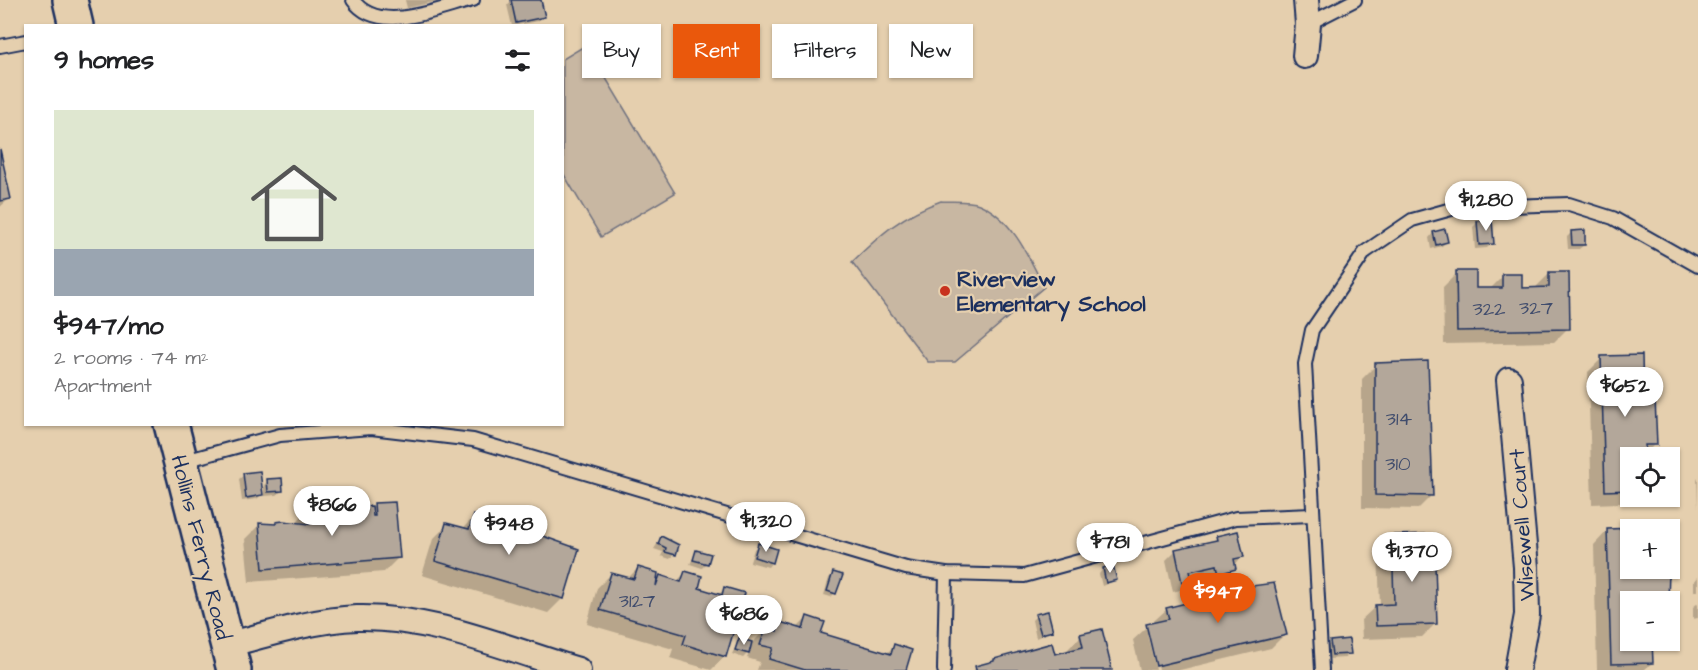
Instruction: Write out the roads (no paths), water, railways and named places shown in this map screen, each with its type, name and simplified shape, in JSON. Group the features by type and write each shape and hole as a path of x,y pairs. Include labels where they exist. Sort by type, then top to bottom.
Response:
{"street":[{"path":"70,0 76,24"},
{"path":"1305,56 1308,24 1306,0"},
{"name":"Wisewell Court","path":"1509,380 1526,567 1527,615 1518,670"},
{"name":"Hollins Ferry Road","path":"171,426 230,657"},
{"path":"230,657 312,624 356,618 395,620 431,626 578,670"}],"lane":[{"path":"353,0 359,9 378,18 401,18 473,0"},
{"path":"1308,24 1356,0"},
{"path":"0,46 24,40"},
{"path":"1322,670 1305,364 1312,330 1365,252 1412,220 1455,208 1569,204 1613,218 1698,266"},
{"path":"180,462 291,434 372,428 473,440 906,568 946,574 1024,576 1236,518 1312,515"},
{"path":"944,670 946,574"}],"place":[{"name":"Riverview Elementary School","path":"945,291"}]}
